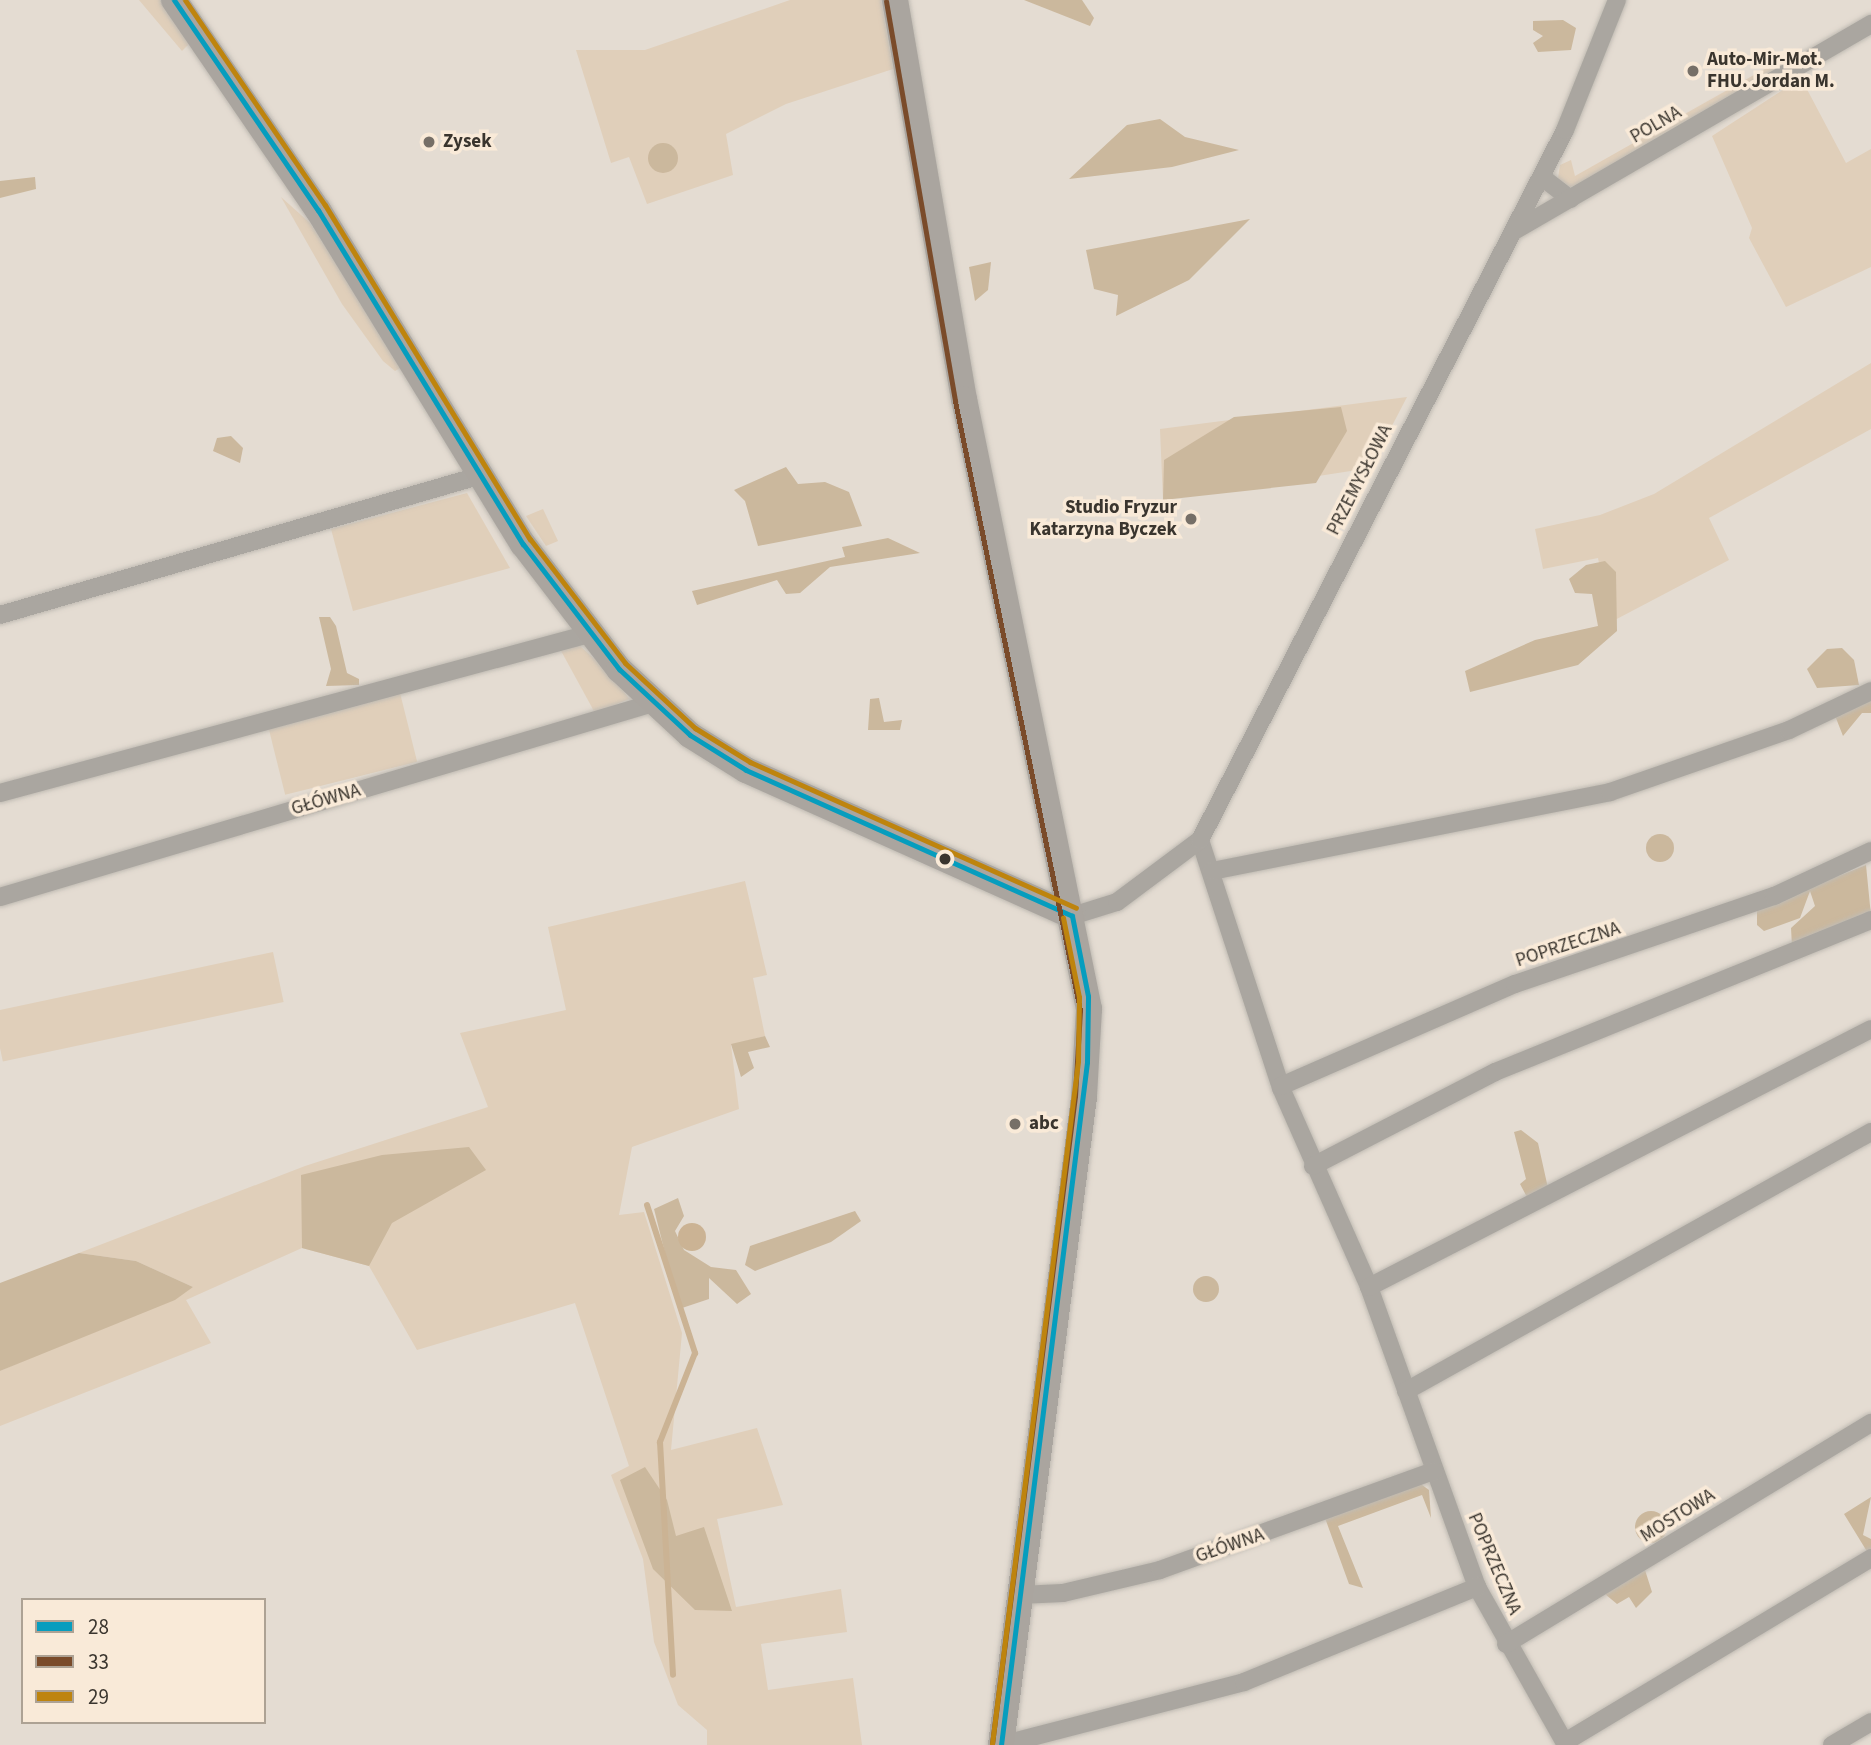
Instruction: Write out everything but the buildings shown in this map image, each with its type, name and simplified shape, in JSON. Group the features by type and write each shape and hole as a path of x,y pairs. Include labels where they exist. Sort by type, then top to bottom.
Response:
{"street":[{"path":"174,0 318,210 481,476 589,634 653,704 690,735 787,790 1072,916"},
{"path":"895,0 964,399 1088,996 1087,1062 1002,1745 1244,1682 1477,1587"},
{"name":"PRZEMYSŁOWA","path":"1072,916 1117,902 1200,840 1542,177 1617,0"},
{"name":"POLNA","path":"1514,231 1871,24"},
{"path":"1542,177 1570,199"},
{"path":"0,615 481,476"},
{"path":"0,793 589,634"},
{"path":"1212,871 1610,792 1789,730 1871,691"},
{"name":"GŁÓWNA","path":"0,897 653,704"},
{"name":"POPRZECZNA","path":"1200,840 1281,1086 1313,1166 1369,1287 1477,1587 1506,1644 1565,1744 1871,1558"},
{"name":"POPRZECZNA","path":"1281,1086 1515,984 1774,896 1871,851"},
{"path":"1313,1166 1495,1072 1871,920"},
{"path":"1369,1287 1871,1029"},
{"path":"1406,1391 1871,1132"},
{"name":"MOSTOWA","path":"1506,1644 1871,1423"},
{"name":"GŁÓWNA","path":"1020,1595 1063,1593 1160,1570 1434,1471"},
{"path":"1832,1745 1871,1722"}],"shaded area":[{"path":"139,0 160,0 191,42 182,51"},
{"path":"790,0 881,0 893,69 786,104 726,134 733,175 647,204 629,157 611,163 576,50 645,50"},
{"path":"1024,0 1082,0 1094,18 1090,26"},
{"path":"1563,20 1576,28 1571,50 1538,52 1533,43 1543,36 1533,30 1533,21"},
{"path":"1791,54 1792,60 1581,184 1570,187 1558,178 1560,165 1571,160 1575,176"},
{"path":"1801,78 1846,163 1871,149 1871,267 1786,307 1749,238 1752,228 1712,136"},
{"path":"1160,119 1185,137 1239,150 1172,167 1069,179 1127,125"},
{"path":"663,143 673,148 678,158 673,168 663,173 653,168 648,158 653,148"},
{"path":"35,177 36,189 0,198 0,181"},
{"path":"281,197 310,223 402,367 395,371 383,361 342,304"},
{"path":"1250,219 1189,280 1116,316 1118,295 1094,289 1086,250"},
{"path":"991,262 988,290 975,301 969,267"},
{"path":"1871,363 1871,429 1709,518 1729,560 1611,622 1598,558 1543,569 1535,529 1600,515 1654,494"},
{"path":"1407,397 1370,468 1163,500 1160,429"},
{"path":"1341,407 1347,431 1316,483 1163,500 1164,460 1234,417"},
{"path":"231,436 243,448 240,463 213,451 217,438"},
{"path":"786,467 798,484 825,482 849,492 862,526 758,546 745,501 734,490"},
{"path":"467,493 510,568 353,611 331,529"},
{"path":"543,509 558,541 546,546 526,516"},
{"path":"888,538 920,553 830,567 800,593 786,594 777,580 697,605 692,591 845,557 842,547"},
{"path":"1605,561 1616,572 1617,631 1578,665 1470,692 1465,671 1535,640 1598,626 1592,594 1575,593 1569,579 1586,565"},
{"path":"319,617 330,617 336,626 347,673 359,679 359,685 326,686 331,669"},
{"path":"579,645 613,676 629,699 595,713 560,649"},
{"path":"1842,648 1854,660 1859,685 1817,688 1807,669 1827,649"},
{"path":"399,689 417,762 285,795 267,722"},
{"path":"1871,695 1871,713 1862,713 1843,736 1834,713"},
{"path":"879,698 884,722 902,720 900,730 868,730 870,699"},
{"path":"1660,834 1670,838 1674,848 1670,858 1660,862 1650,858 1646,848 1650,838"},
{"path":"1866,865 1871,916 1792,946 1791,928 1815,906 1810,891 1800,918 1764,931 1757,925 1757,909"},
{"path":"745,881 767,975 753,978 765,1036 731,1045 739,1109 632,1147 619,1215 644,1212 682,1333 671,1450 757,1428 783,1505 717,1519 736,1607 841,1589 847,1632 761,1644 768,1690 853,1678 862,1745 707,1745 707,1730 678,1705 654,1642 643,1559 611,1475 629,1466 575,1303 417,1350 369,1266 302,1248 186,1300 211,1343 0,1426 0,1371 193,1287 136,1261 79,1253 305,1166 488,1107 460,1033 566,1010 548,927"},
{"path":"273,952 284,1002 3,1062 0,1048 0,1010"},
{"path":"765,1036 770,1047 748,1052 754,1068 741,1077 731,1044"},
{"path":"1521,1130 1538,1143 1548,1188 1528,1199 1520,1184 1526,1179 1514,1132"},
{"path":"469,1147 486,1170 392,1223 369,1266 302,1248 301,1175 382,1155"},
{"path":"678,1198 684,1216 675,1231 684,1250 711,1267 736,1270 751,1294 737,1304 709,1278 709,1299 679,1309 654,1209"},
{"path":"855,1211 861,1221 831,1242 755,1271 745,1265 750,1246"},
{"path":"692,1223 702,1227 706,1237 702,1247 692,1251 682,1247 678,1237 682,1227"},
{"path":"79,1253 136,1261 193,1287 175,1300 0,1371 0,1283"},
{"path":"1206,1276 1215,1280 1219,1289 1215,1298 1206,1302 1197,1298 1193,1289 1197,1280"},
{"path":"645,1467 667,1500 676,1536 704,1527 732,1611 695,1610 653,1569 620,1480"},
{"path":"1418,1482 1429,1490 1431,1518 1422,1495 1338,1526 1363,1588 1349,1584 1325,1518"},
{"path":"1871,1497 1863,1535 1871,1539 1871,1558 1844,1514"},
{"path":"1651,1511 1662,1516 1667,1527 1662,1538 1651,1543 1640,1538 1635,1527 1640,1516"},
{"path":"1645,1570 1652,1592 1636,1608 1629,1597 1617,1604 1605,1594"}],"waterway":[{"path":"647,1205 695,1353 660,1442 673,1675"}],"transit line":[{"name":"28","path":"174,0 318,210 523,544 619,669 690,735 746,770 1072,916"},
{"name":"29","path":"185,0 325,205 530,539 625,663 695,728 750,762 1076,908"},
{"name":"33","path":"886,1 955,401 1080,1010 1075,1096 992,1744"},
{"name":"28","path":"1001,1745 1087,1062 1088,996 1072,916"},
{"name":"29","path":"992,1744 1078,1061 1079,997 1063,918"}],"place":[{"name":"Auto-Mir-Mot. FHU. Jordan M.","path":"1693,71"},
{"name":"Zysek","path":"429,142"},
{"name":"Studio Fryzur Katarzyna Byczek","path":"1191,519"},
{"name":"abc","path":"1015,1124"}]}
